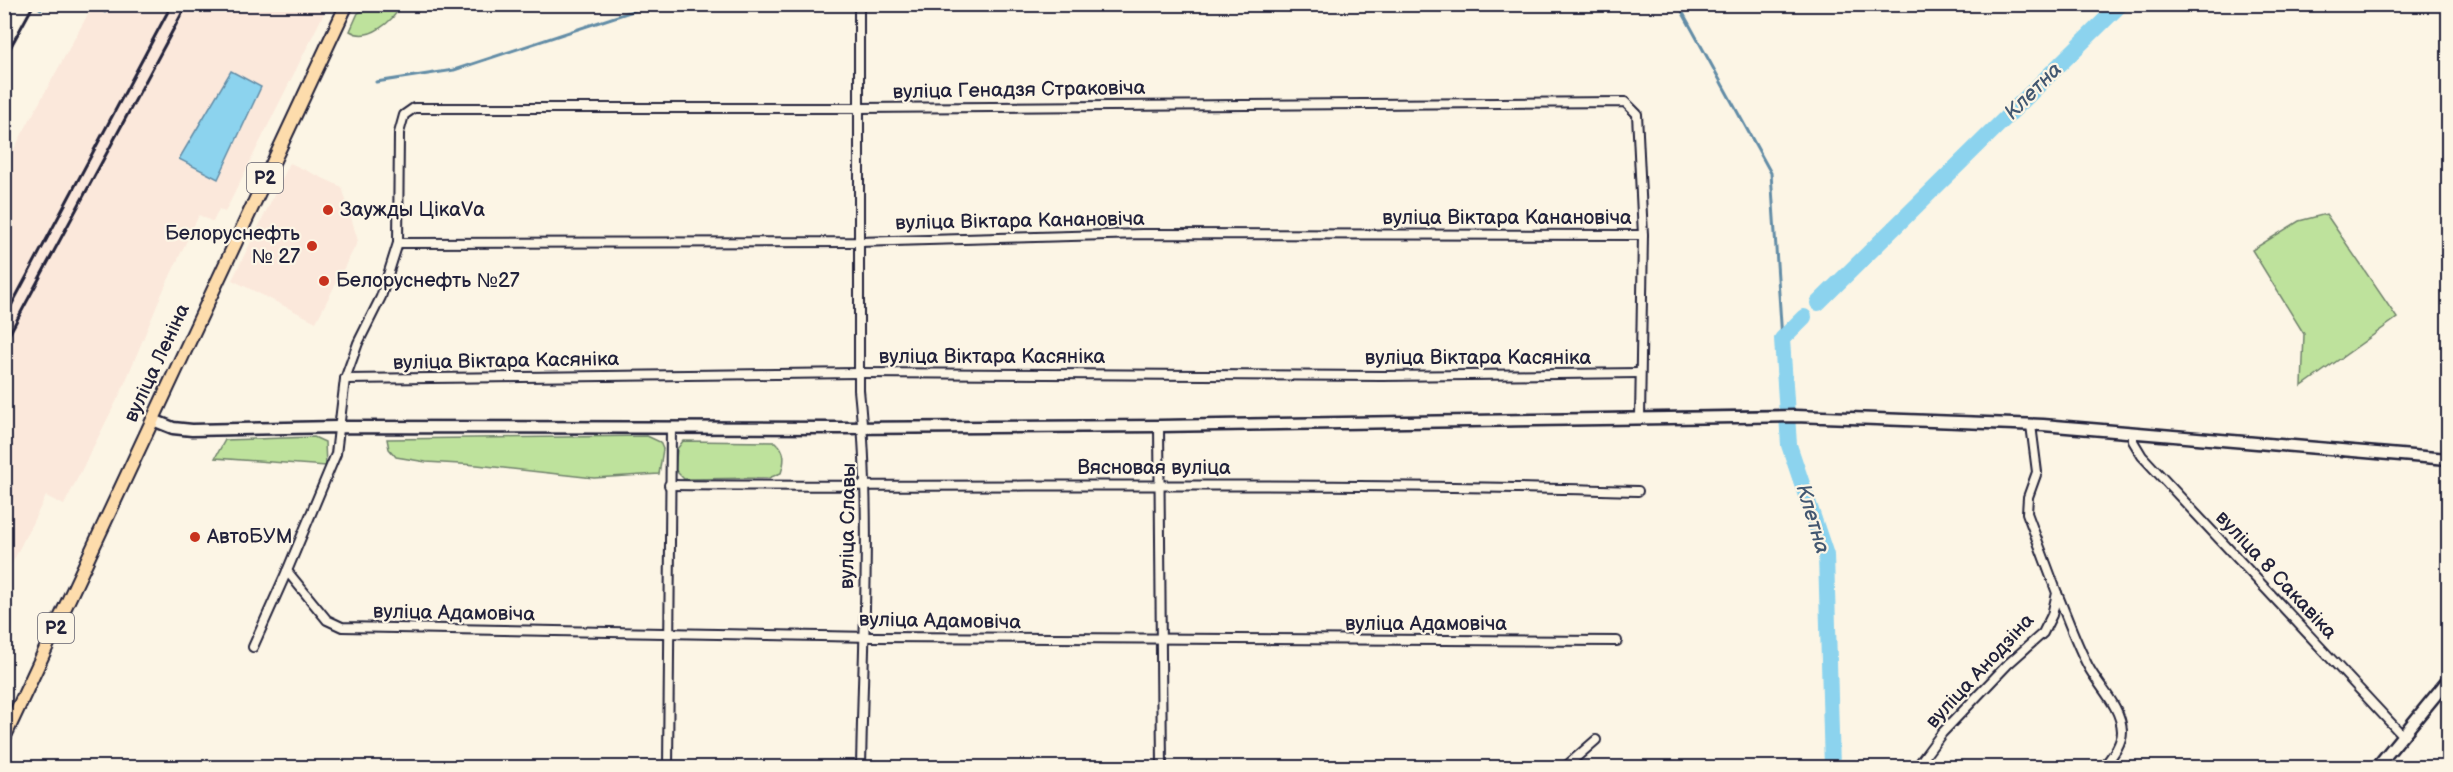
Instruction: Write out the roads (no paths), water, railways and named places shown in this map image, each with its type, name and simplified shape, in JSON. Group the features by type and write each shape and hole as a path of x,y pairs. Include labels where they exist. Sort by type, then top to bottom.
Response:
{"main road":[{"name":"вуліца Леніна","path":"4,738 347,4"}],"street":[{"name":"вуліца Славы","path":"859,4 859,373 866,487 861,768"},
{"name":"вуліца Генадзя Страковіча","path":"398,243 399,133 404,115 414,108 860,108 1625,102 1637,114 1643,235"},
{"name":"вуліца Віктара Канановіча","path":"398,243 858,242 1142,234 1643,235"},
{"path":"1640,418 1643,235"},
{"path":"253,647 336,454 345,379 357,343 381,297 398,243"},
{"name":"вуліца Віктара Касяніка","path":"345,379 859,373 1383,376 1640,373"},
{"path":"153,420 182,430 338,426 671,428 1159,426 1795,416 2031,425 2448,459"},
{"path":"2031,425 2037,472 2028,497 2026,513 2086,663 2112,702 2119,718 2122,733 2118,748 2103,768"},
{"path":"1159,426 1162,768"},
{"path":"668,768 671,428"},
{"name":"вуліца 8 Сакавіка","path":"2133,433 2135,447 2142,456 2403,736"},
{"name":"Вясновая вуліца","path":"669,485 866,487 1160,484 1638,491"},
{"name":"вуліца Адамовіча","path":"287,571 327,620 342,627 863,636 1617,641"},
{"name":"вуліца Анодзіна","path":"1916,768 1942,733 2008,664 2043,633 2052,615 2057,592"},
{"path":"2376,768 2448,680"},
{"path":"1564,768 1596,740"}],"water":[{"path":"231,71 261,87 218,179 179,159"}],"waterway":[{"path":"34,4 41,9 52,4"},
{"path":"91,4 105,12"},
{"path":"376,82 454,70 654,4"},
{"path":"1678,4 1771,173 1782,339"},
{"name":"Клетна","path":"1818,303 2121,4"},
{"name":"Клетна","path":"1804,317 1782,339 1789,445 1826,555 1832,768"}],"railway":[{"path":"4,59 34,4"},
{"path":"4,319 172,4"},
{"path":"4,344 187,4"}],"place":[{"name":"Заужды ЦікаVа","path":"328,210"},
{"name":"Белоруснефть № 27","path":"312,246"},
{"name":"Белоруснефть №27","path":"324,281"},
{"name":"АвтоБУМ","path":"195,537"}]}
